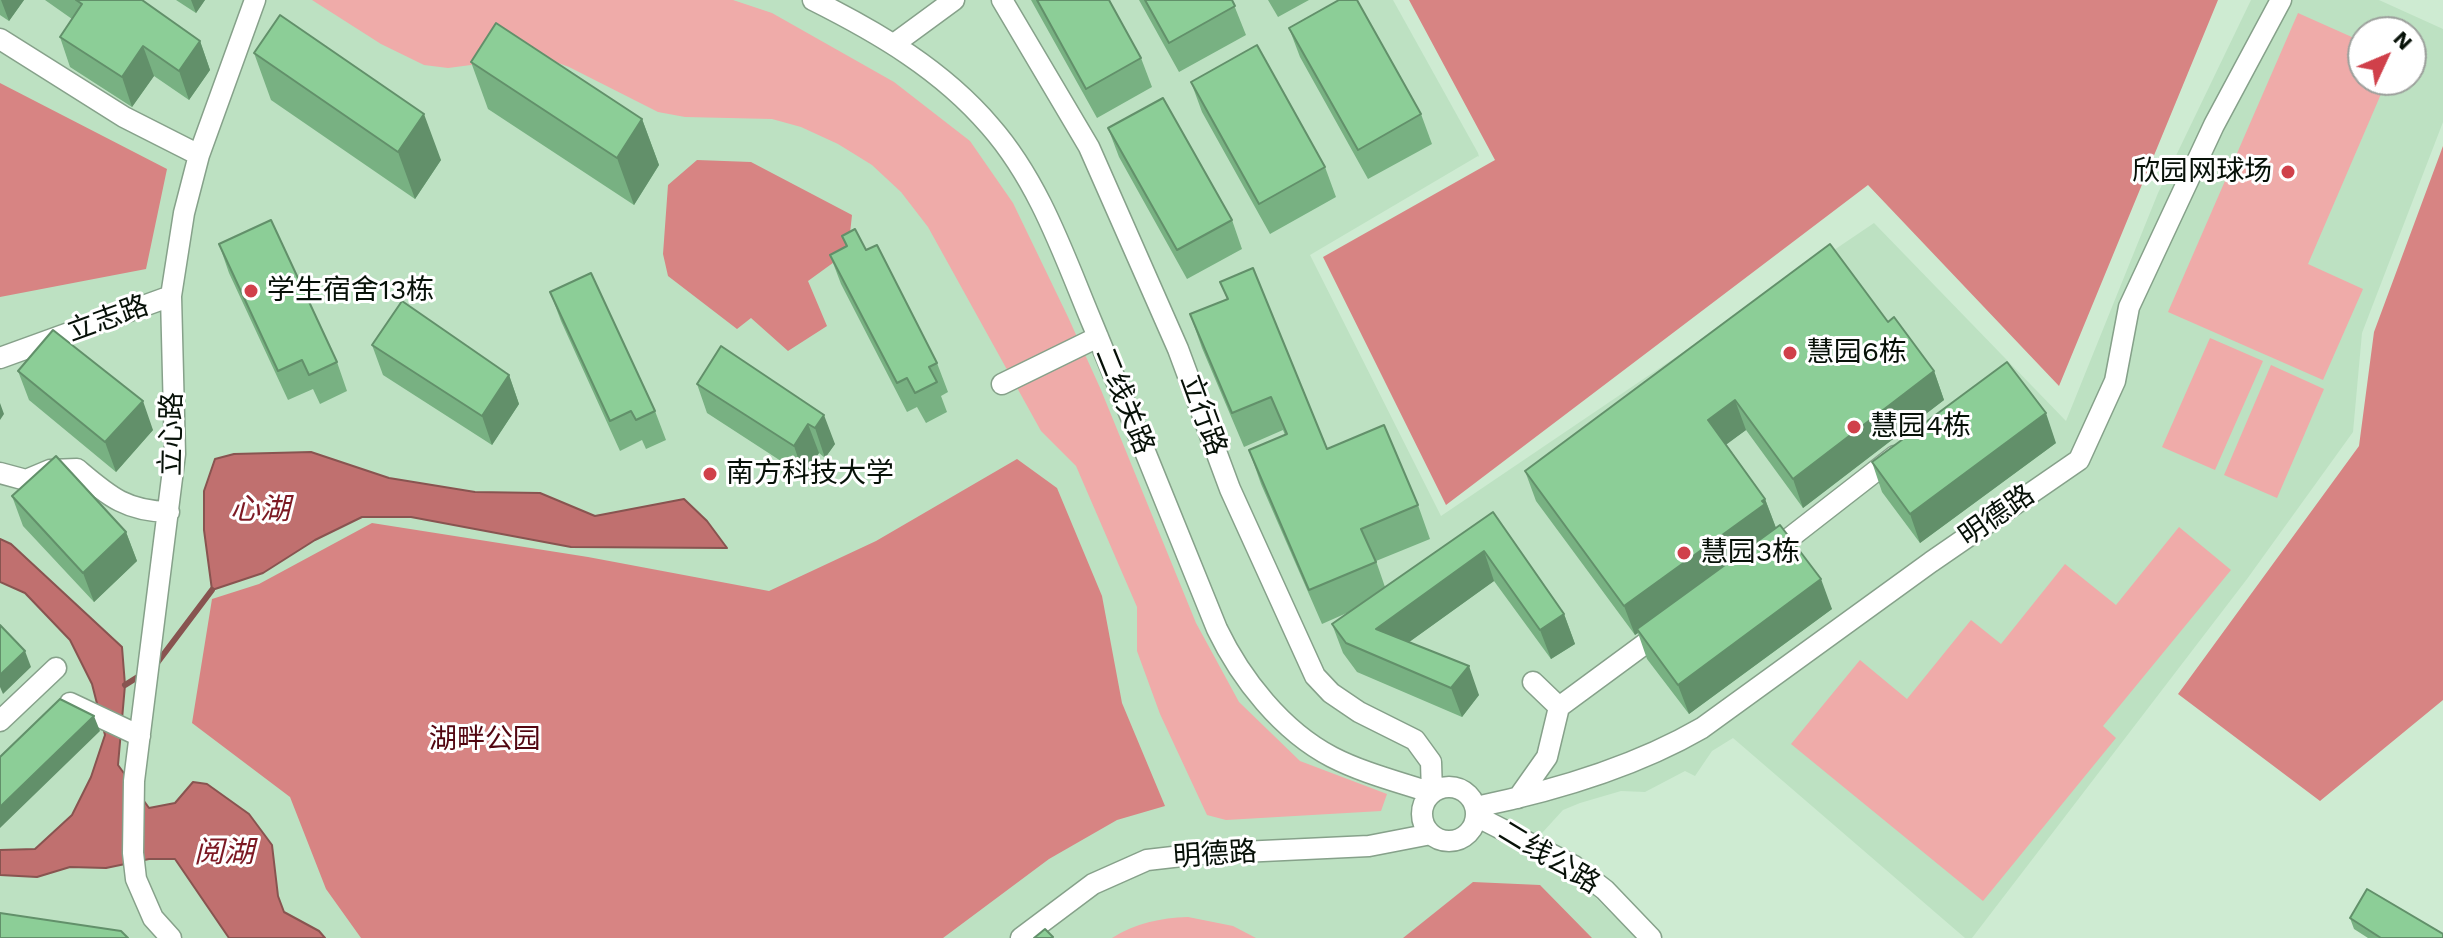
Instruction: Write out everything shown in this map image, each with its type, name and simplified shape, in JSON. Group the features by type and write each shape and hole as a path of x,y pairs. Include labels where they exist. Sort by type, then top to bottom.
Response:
{"street":[{"name":"立心路","path":"171,938 143,918 133,853 134,781 175,454 171,296 184,213 199,155 255,0"},
{"name":"二线关路","path":"813,0 894,44 929,69 963,97 991,126 1014,157 1045,212 1217,629 1248,680 1286,723 1324,753 1432,793"},
{"path":"894,44 954,0"},
{"name":"立行路","path":"1002,0 1089,147 1178,349 1230,489 1315,676 1331,693 1359,712 1415,740 1431,762 1432,793"},
{"name":"明德路","path":"1476,812 1645,757 1702,728 1931,562 2079,460 2115,381 2129,307 2214,125 2281,0"},
{"path":"0,39 124,117 199,155"},
{"name":"立志路","path":"0,358 171,296"},
{"path":"1002,384 1098,337"},
{"path":"1755,564 1911,443"},
{"path":"0,473 26,480 50,470 77,469 107,495 143,511 169,512"},
{"path":"1518,798 1547,757 1559,707 1682,617"},
{"path":"0,721 56,668"},
{"path":"1533,682 1559,707"},
{"path":"70,703 140,736"},
{"path":"1442,788 1467,793 1476,812 1470,832 1455,841 1446,841 1431,834 1422,812 1432,793 1442,788"},
{"name":"二线公路","path":"1476,812 1574,866 1605,890 1651,938"},
{"name":"明德路","path":"1021,938 1093,884 1147,860 1199,854 1369,846 1431,834"}],"shaded area":[{"name":"南方科技大学","path":"0,0 1393,0 1479,157 1310,255 1441,516 1874,223 2066,421 2158,193 2251,0 2379,0 2414,16 2347,16 2347,96 2427,96 2427,22 2443,29 2443,122 2362,333 2353,432 2247,579 1972,938 1965,938 1733,738 1712,751 1695,776 1685,771 1645,792 1621,791 1563,810 1542,833 1520,850 1593,895 1636,938 0,938"},
{"path":"312,0 733,0 772,13 894,82 970,141 1013,203 1101,390 1196,623 1239,702 1300,761 1387,794 1381,811 1226,820 1207,815 1160,714 1137,651 1137,607 1076,466 1041,431 928,227 901,192 872,165 838,144 801,127 772,119 685,117 658,112 569,67 540,56 448,68 424,65 381,44"},
{"name":"欣园网球场","path":"2298,13 2347,35 2347,96 2380,96 2308,264 2363,289 2323,380 2168,312"},
{"path":"2210,338 2263,361 2215,470 2162,447"},
{"path":"2271,365 2324,389 2277,498 2224,475"},
{"path":"2179,527 2231,570 2103,726 2116,738 1983,901 1791,744 1860,660 1907,699 1971,620 2001,644 2065,564 2116,605"},
{"path":"1188,917 1233,926 1256,938 1112,938 1148,922"}],"green space":[{"path":"1409,0 2218,0 2059,386 1868,185 1446,505 1323,257 1495,160"},
{"path":"0,83 167,169 146,269 0,297"},
{"path":"2443,146 2443,700 2320,801 2178,694 2359,446 2374,332"},
{"path":"697,160 751,162 852,215 848,252 808,281 827,326 788,351 751,318 737,329 668,276 663,254 668,185"},
{"name":"湖畔公园","path":"1017,459 1057,488 1102,596 1122,703 1165,806 1117,820 1049,859 943,938 361,938 326,889 290,797 192,723 212,599 259,584 372,523 588,557 769,591 876,541"},
{"path":"1473,882 1540,885 1592,938 1403,938"}],"water":[{"name":"心湖","path":"311,452 389,478 475,492 540,493 595,516 684,499 707,521 727,548 571,547 411,517 362,517 315,540 263,573 212,590 204,530 204,491 215,459 234,454"},
{"name":"阅湖","path":"0,539 11,544 122,647 125,685 118,765 149,808 175,803 193,782 207,784 249,814 272,845 278,896 284,912 319,931 325,938 229,938 175,859 149,859 106,868 70,867 37,877 0,875 0,850 35,849 72,815 91,777 105,735 92,684 70,640 25,593 0,582"}],"building":[{"path":"76,0 142,0 200,41 179,71 143,46 122,77 60,37 82,4"},
{"path":"1037,0 1109,0 1141,58 1086,89"},
{"path":"1145,0 1232,0 1235,6 1169,43"},
{"path":"1339,0 1357,0 1421,114 1358,150 1289,28"},
{"path":"280,15 424,114 398,152 254,53"},
{"path":"496,23 642,119 617,158 471,62"},
{"path":"1257,45 1325,167 1259,204 1191,82"},
{"path":"1163,98 1232,220 1177,250 1108,128"},
{"path":"271,220 337,362 309,375 302,360 278,371 219,244"},
{"path":"855,229 866,250 877,245 937,363 929,367 937,382 915,393 907,378 897,383 830,255 847,246 842,236"},
{"path":"1830,244 1888,322 1894,317 1934,371 1793,479 1735,400 1708,420 1765,499 1762,501 1765,504 1624,606 1525,471"},
{"path":"1253,268 1327,449 1384,425 1418,505 1361,529 1376,562 1309,590 1249,450 1287,434 1271,397 1232,413 1190,314 1228,299 1220,282"},
{"path":"591,273 655,411 636,420 631,411 610,421 550,292"},
{"path":"402,301 509,375 482,416 372,345"},
{"path":"53,330 143,401 105,442 18,371"},
{"path":"721,346 824,415 815,428 808,424 794,446 697,384"},
{"path":"2007,362 2046,413 1910,514 1872,462"},
{"path":"56,456 126,532 83,573 12,496"},
{"path":"1493,512 1564,614 1540,630 1484,551 1376,629 1469,666 1451,688 1346,643 1332,624"},
{"path":"1780,525 1821,579 1678,685 1637,629"},
{"path":"0,625 25,651 0,675"},
{"path":"60,699 94,716 0,807 0,757"},
{"path":"2367,889 2443,934 2443,938 2381,938 2350,918"},
{"path":"0,913 121,931 128,938 0,938"},
{"path":"1045,929 1052,938 1034,938"}],"waterway":[{"path":"154,667 212,590"},
{"path":"125,685 141,675"}],"place":[{"name":"欣园网球场","path":"2288,172"},
{"name":"学生宿舍13栋","path":"251,291"},
{"name":"慧园6栋","path":"1790,353"},
{"name":"慧园4栋","path":"1854,427"},
{"name":"南方科技大学","path":"710,474"},
{"name":"慧园3栋","path":"1684,553"}]}
